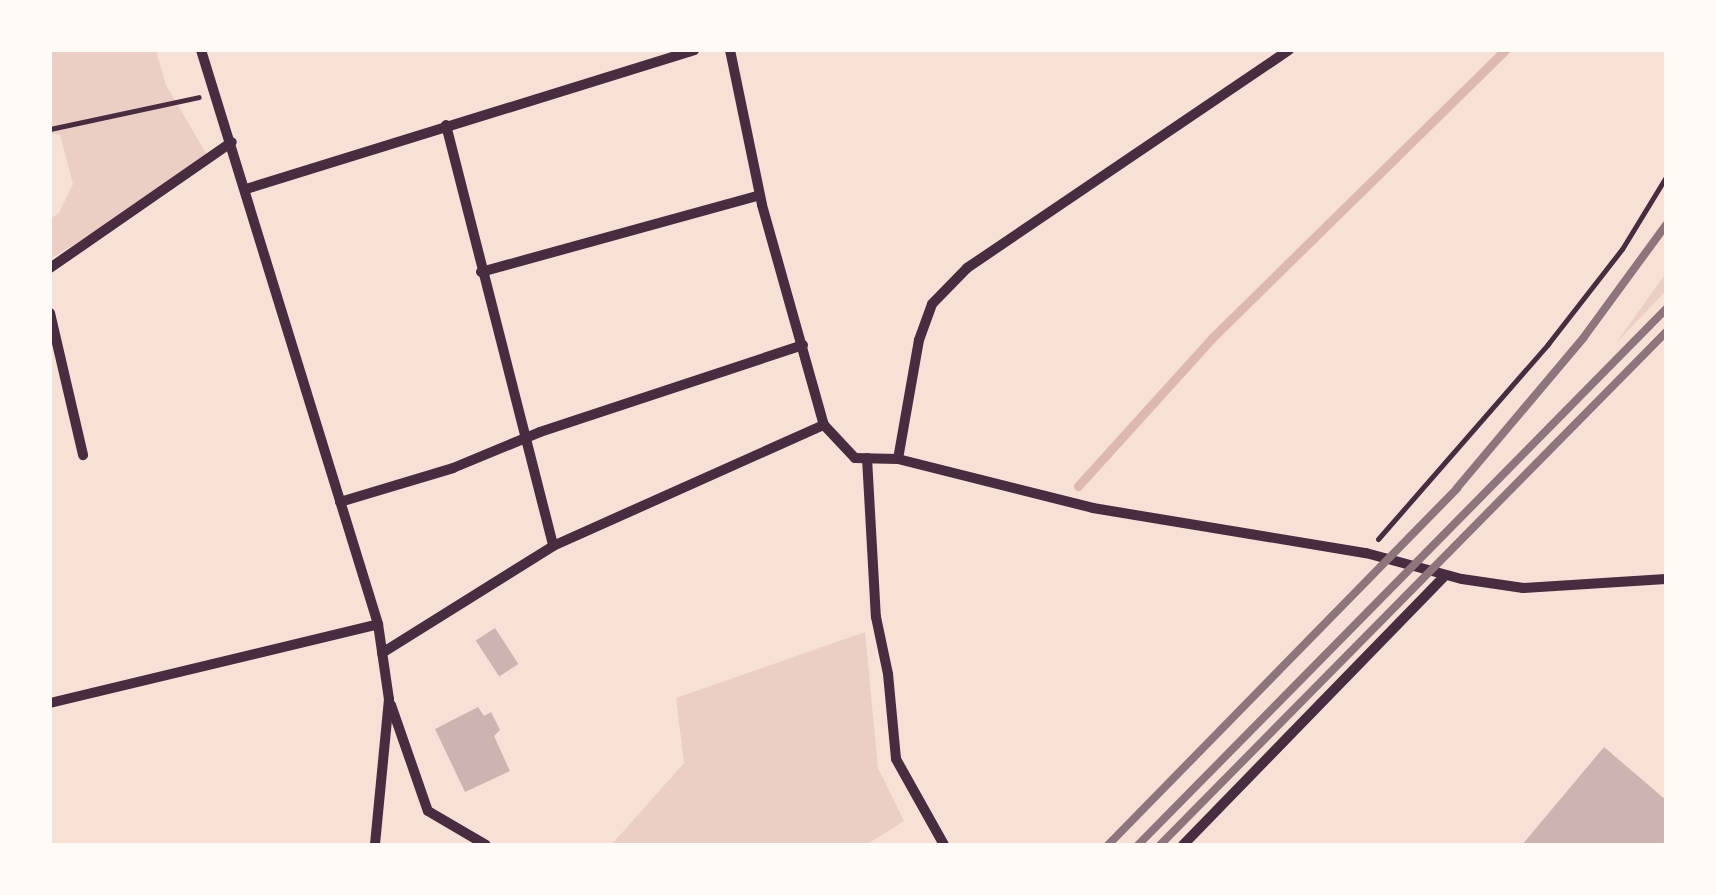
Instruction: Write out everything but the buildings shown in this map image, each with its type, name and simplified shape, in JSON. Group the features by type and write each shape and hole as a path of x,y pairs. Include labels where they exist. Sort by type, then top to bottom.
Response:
{"street":[{"path":"201,50 378,624 389,699 428,811 486,845"},
{"path":"246,188 694,50"},
{"path":"730,50 760,195 824,424 856,458 898,459 1093,508 1366,552 1444,576 1523,588 1666,579"},
{"path":"898,459 919,340 932,304 955,280 1063,201 1149,148 1289,50"},
{"path":"446,125 554,546"},
{"path":"50,268 232,142"},
{"path":"481,272 760,195"},
{"path":"50,314 83,456"},
{"path":"340,502 453,468 526,438 803,344"},
{"path":"382,653 554,546 824,424"},
{"path":"867,458 876,617 888,674 896,759 944,845"},
{"path":"1183,845 1444,576"},
{"path":"50,704 378,624"},
{"path":"375,845 389,699"}],"path":[{"path":"50,129 216,93"},
{"path":"1366,552 1548,344 1622,249 1666,177"}],"shaded area":[{"path":"50,50 156,50 166,85 206,153 198,168 50,259 50,219 59,213 73,184 60,135 50,133"},
{"path":"1666,273 1666,291 1616,343"},
{"path":"865,632 878,768 904,821 866,845 611,845 684,763 676,698"}],"waterway":[{"path":"1078,486 1212,338 1505,50"}],"railway":[{"path":"1108,845 1457,488 1584,337 1666,225"},
{"path":"1138,845 1666,309"},
{"path":"1160,845 1666,332"}]}
